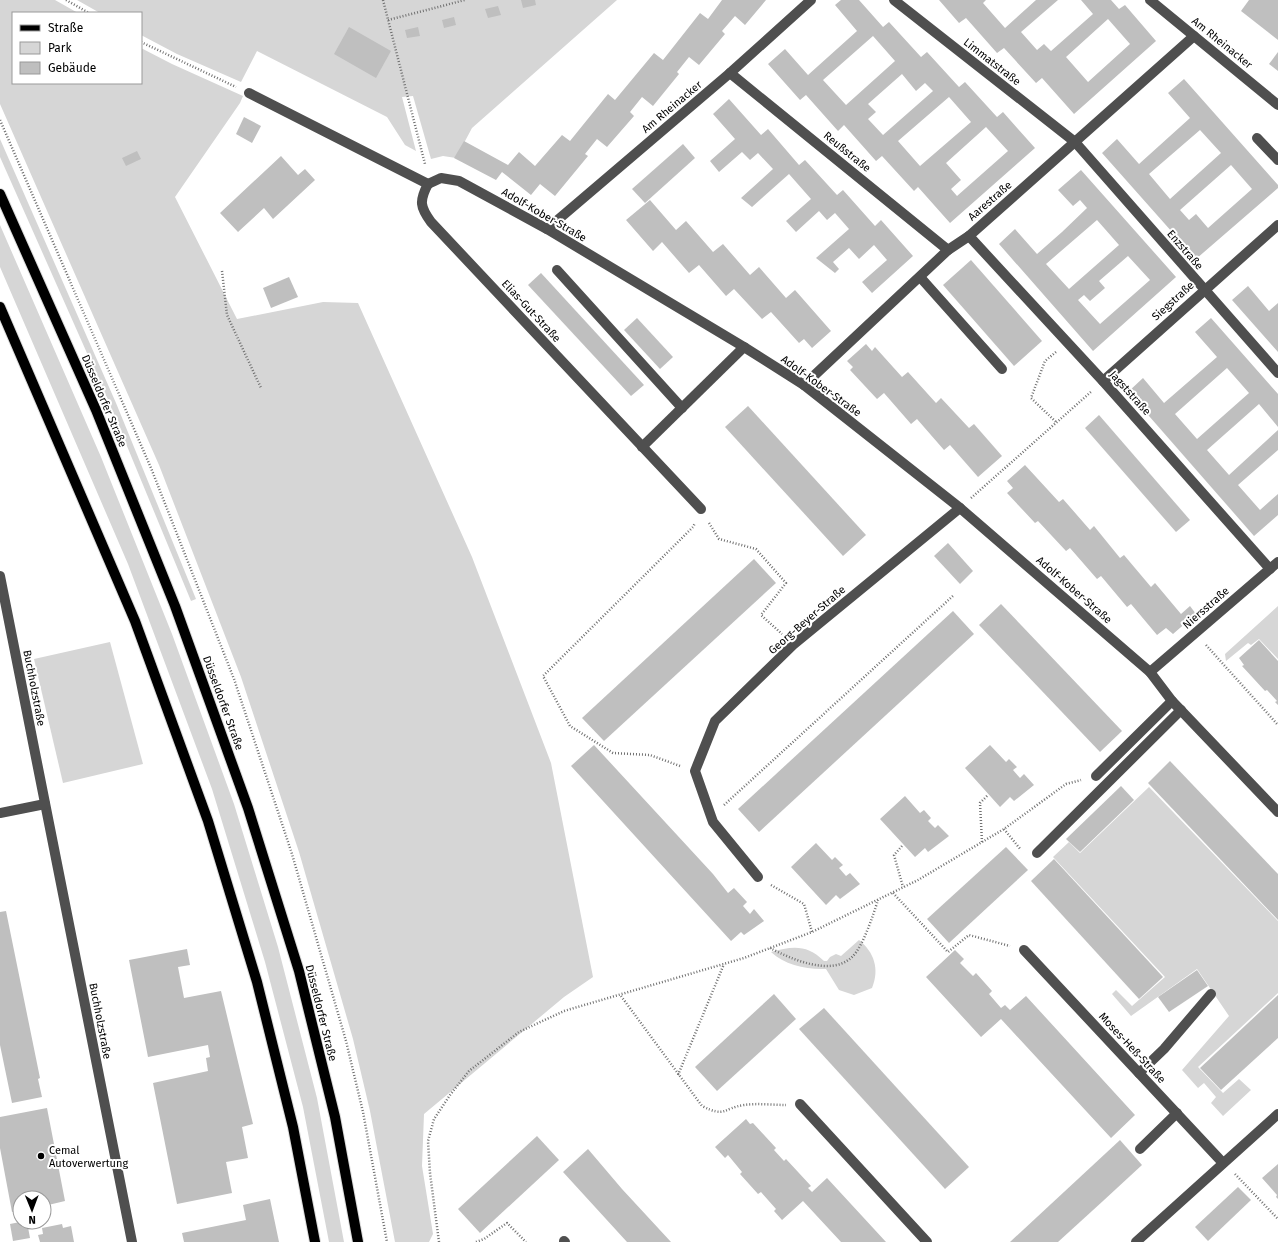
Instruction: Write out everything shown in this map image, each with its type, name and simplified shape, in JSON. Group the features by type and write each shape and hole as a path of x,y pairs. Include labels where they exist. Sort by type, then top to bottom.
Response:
{"main road":[{"name":"Düsseldorfer Straße","path":"0,194 99,418 175,606 248,808 298,971 335,1118 358,1242"},
{"path":"0,308 136,620 208,821 257,982 293,1127 315,1242"}],"street":[{"name":"Am Rheinacker","path":"547,229 730,74 811,0"},
{"name":"Limmatstraße","path":"894,0 1075,142"},
{"name":"Am Rheinacker","path":"1150,0 1278,105"},
{"name":"Aarestraße","path":"804,385 948,250 969,236 1194,36"},
{"name":"Reußstraße","path":"730,74 948,250"},
{"path":"249,93 428,184"},
{"path":"1257,138 1278,160"},
{"name":"Enzstraße","path":"1075,142 1278,373"},
{"name":"Adolf-Kober-Straße","path":"428,184 441,178 460,181 547,229 744,347 804,385 960,508 1150,672 1172,701 1278,812"},
{"name":"Elias-Gut-Straße","path":"428,184 422,196 423,211 431,222 701,509"},
{"name":"Siegstraße","path":"1103,381 1204,289 1278,225"},
{"name":"Jagststraße","path":"969,236 1103,381 1270,569"},
{"path":"557,270 682,408"},
{"path":"920,276 1002,370"},
{"path":"642,446 744,347"},
{"name":"Georg-Beyer-Straße","path":"695,771 715,721 793,645 960,508"},
{"name":"Niersstraße","path":"1150,672 1278,562"},
{"name":"Buchholzstraße","path":"0,576 132,1242"},
{"path":"1096,776 1172,701"},
{"path":"1037,853 1181,710"},
{"path":"695,771 713,822 758,877"},
{"path":"0,812 45,804"},
{"name":"Moses-Heß-Straße","path":"1024,950 1223,1162"},
{"path":"1139,1073 1164,1050 1211,994"},
{"path":"800,1104 927,1242"},
{"path":"1140,1149 1177,1113"},
{"path":"1136,1242 1278,1114"}],"path":[{"path":"66,0 87,12"},
{"path":"383,0 422,150"},
{"path":"388,20 465,0"},
{"path":"142,42 249,93"},
{"path":"222,271 227,315 261,388"},
{"path":"1056,422 1031,398 1046,361 1067,342"},
{"path":"960,508 1103,381"},
{"path":"701,509 719,538 756,549 786,583 761,614 793,645"},
{"path":"695,771 650,754 614,753 570,726 543,676 693,527 701,509"},
{"path":"711,816 954,595"},
{"path":"1195,633 1278,725"},
{"path":"439,1242 430,1172 428,1140 434,1119 450,1095 469,1072 519,1032 564,1011 621,996 724,964 812,932 903,888 982,842 1004,829 1066,784 1096,776"},
{"path":"982,842 980,803 988,795"},
{"path":"1004,829 1026,856 1037,853"},
{"path":"902,846 894,854 903,888"},
{"path":"758,877 804,904 812,932"},
{"path":"893,893 948,952 969,935 1024,950"},
{"path":"770,948 801,962 821,966 838,964 852,957 870,924 878,900"},
{"path":"678,1076 724,964"},
{"path":"621,996 678,1076 702,1106 712,1111 725,1112 744,1105 800,1104"},
{"path":"1223,1162 1278,1219"},
{"path":"476,1242 484,1239 507,1223 526,1242"}],"green space":[{"path":"0,0 55,0 76,12 12,12 12,84 142,84 142,49 172,64 243,96 240,103 175,197 237,319 323,302 358,303 472,557 551,763 593,977 564,997 424,1114 422,1166 433,1234 429,1242 395,1242 370,1111 353,1039 299,852 241,677 159,465 0,104"},
{"path":"77,0 617,0 472,128 456,158 443,156 431,159 413,96 402,97 416,151 405,145 387,117 257,51 241,82 177,54 142,36 142,12 98,12"},
{"path":"0,139 116,403 196,599 191,601 110,405 0,157"},
{"path":"0,225 101,457 172,634 234,804 278,947 317,1098 344,1242 329,1242 303,1107 265,962 212,789 128,564 0,267"},
{"path":"1278,606 1278,659 1259,639 1251,645 1248,643 1226,661 1225,654"},
{"path":"110,642 143,764 63,783 34,659"},
{"path":"1149,787 1278,921 1278,993 1198,1067 1223,1093 1239,1079 1251,1090 1223,1116 1211,1103 1216,1097 1204,1083 1198,1088 1182,1070 1229,1016 1197,969 1131,1016 1112,994 1116,990 1132,1006 1165,977 1053,857 1069,842 1080,853"},
{"path":"859,940 872,955 875,974 872,988 854,995 839,990 826,969 811,969 797,966 777,957 771,952 786,948 799,948 812,952 824,961 827,961 830,957 836,954 841,956"}],"building":[{"path":"521,0 535,0 536,5 523,8"},
{"path":"722,0 766,0 745,25 735,16 722,31 725,34 699,65 689,57 677,72 679,74 653,106 642,97 630,112 634,116 607,147 597,139 585,154 588,156 555,196 540,184 531,195 502,172 496,180 454,158 464,141 508,165 519,152 535,166 562,135 570,141 608,94 615,100 654,53 663,60 700,13 708,19"},
{"path":"841,0 859,0 883,27 889,22 921,57 927,52 959,87 965,82 997,117 1003,112 1035,148 950,223 918,187 914,191 882,156 876,161 844,125 838,131 806,95 800,100 768,64 785,49 808,75 857,31 835,5","holes":["873,36 895,61 846,105 823,80","902,74 916,91 925,83 933,91 883,135 868,119 876,112 868,104","949,97 971,122 920,166 898,141","986,127 1008,151 957,196 951,189 961,180 946,163"]},
{"path":"939,0 986,0 983,3 1005,28 1036,0 1058,0 1021,32 1037,50 1044,44 1051,51 1093,14 1081,0 1111,0 1119,9 1125,5 1156,41 1074,114 1042,78 1036,83 1004,48 997,53 966,18 959,23","holes":["1108,19 1130,44 1088,82 1066,57"]},
{"path":"1249,0 1278,0 1278,40 1241,11"},
{"path":"498,6 501,15 488,18 485,9"},
{"path":"454,17 456,25 444,28 442,20"},
{"path":"349,27 391,51 376,78 334,54"},
{"path":"418,27 420,36 407,38 405,30"},
{"path":"1278,52 1278,71 1269,64"},
{"path":"1184,79 1278,185 1278,188 1196,259 1102,153 1117,139 1139,164 1190,118 1168,93","holes":["1200,130 1221,153 1170,199 1149,174","1231,165 1252,189 1208,228 1196,214 1189,220 1180,210"]},
{"path":"729,99 761,135 768,129 799,165 805,160 837,195 843,190 875,226 881,220 913,256 872,293 862,282 887,260 874,245 859,259 849,248 833,262 839,269 835,273 816,258 849,229 835,213 827,220 819,211 796,232 786,221 811,199 789,174 752,207 741,198 773,169 758,153 750,160 742,152 719,172 710,161 735,139 713,114"},
{"path":"244,117 261,126 252,143 236,134"},
{"path":"683,144 695,158 645,203 632,189"},
{"path":"137,151 141,159 126,166 122,158"},
{"path":"281,156 298,175 305,169 315,180 273,219 264,208 238,232 220,213"},
{"path":"1081,170 1176,277 1093,351 999,244 1015,229 1037,254 1087,208 1080,200 1073,206 1058,190","holes":["1097,220 1119,245 1069,289 1046,264","1128,256 1150,280 1100,324 1078,300 1084,295 1090,301 1105,288 1099,281"]},
{"path":"650,200 676,230 686,221 713,252 723,244 750,275 759,267 786,298 795,290 831,331 812,348 804,339 799,343 771,312 762,319 734,289 726,296 699,265 689,273 662,242 653,251 626,220"},
{"path":"971,260 1042,341 1014,366 943,285"},
{"path":"541,273 644,385 631,396 528,285"},
{"path":"289,277 298,297 271,308 263,288"},
{"path":"1248,286 1269,311 1278,303 1278,352 1232,300"},
{"path":"637,318 673,357 660,369 624,330"},
{"path":"1211,318 1278,394 1278,427 1259,404 1207,450 1229,475 1278,430 1278,450 1238,485 1260,510 1278,494 1278,515 1254,536 1128,392 1143,378 1164,403 1217,357 1195,332","holes":["1227,368 1249,393 1197,439 1175,414"]},
{"path":"866,344 872,351 875,347 902,377 908,372 936,403 941,398 969,428 974,424 1002,456 978,477 950,445 944,450 917,419 911,424 884,393 877,399 850,370 853,367 847,361"},
{"path":"748,406 866,535 843,556 725,427"},
{"path":"1099,415 1190,520 1176,532 1085,428"},
{"path":"1025,465 1059,502 1063,499 1090,530 1094,526 1120,558 1124,555 1151,587 1155,583 1181,614 1190,606 1196,614 1173,634 1166,628 1157,635 1131,604 1127,607 1101,576 1097,579 1070,548 1066,551 1038,521 1035,523 1007,493 1013,488 1007,481"},
{"path":"948,543 973,571 960,584 934,556"},
{"path":"754,559 776,583 604,741 582,718"},
{"path":"1001,604 1122,731 1100,752 979,625"},
{"path":"953,611 974,634 759,832 738,809"},
{"path":"1259,640 1278,661 1278,705 1275,702 1277,701 1267,690 1265,691 1242,666 1244,665 1239,658"},
{"path":"594,745 713,874 728,893 734,888 747,902 743,906 750,914 754,909 764,921 744,935 741,932 731,941 571,766"},
{"path":"990,745 1006,762 1009,759 1017,767 1013,770 1020,778 1024,774 1034,785 1014,801 1010,797 1000,807 965,768"},
{"path":"1170,761 1278,874 1278,920 1148,783"},
{"path":"1121,786 1134,800 1080,852 1066,839"},
{"path":"905,796 920,813 924,810 931,818 928,821 935,828 938,825 949,836 928,852 925,848 915,857 880,819"},
{"path":"816,843 832,860 835,857 843,865 839,868 846,876 850,873 860,884 840,899 836,895 826,905 791,867"},
{"path":"1006,847 1028,870 949,943 927,919"},
{"path":"1054,859 1163,977 1139,999 1031,881"},
{"path":"6,911 40,1078 38,1079 42,1097 12,1103 0,1045 0,912"},
{"path":"187,949 190,965 178,967 184,998 221,991 253,1124 242,1127 248,1158 226,1162 232,1193 177,1204 153,1083 208,1071 206,1058 210,1057 208,1045 148,1057 129,960"},
{"path":"955,950 964,959 960,963 973,976 976,973 992,991 989,994 1001,1008 1005,1005 1010,1010 1026,996 1135,1115 1111,1138 1001,1019 981,1037 926,977"},
{"path":"1197,970 1208,986 1169,1012 1158,997"},
{"path":"774,994 796,1019 717,1091 695,1067"},
{"path":"1278,995 1278,1038 1221,1090 1200,1068"},
{"path":"824,1008 969,1167 945,1189 799,1029"},
{"path":"47,1108 65,1201 52,1204 52,1190 12,1190 12,1212 0,1148 0,1117"},
{"path":"746,1119 750,1124 753,1123 776,1148 774,1150 784,1161 786,1159 811,1186 808,1188 812,1192 827,1178 886,1242 841,1242 803,1201 782,1220 774,1211 776,1209 761,1192 758,1194 740,1174 742,1172 728,1155 725,1158 715,1147"},
{"path":"537,1136 559,1160 480,1233 458,1209"},
{"path":"1120,1140 1142,1165 1058,1242 1010,1242"},
{"path":"588,1149 622,1189 671,1242 627,1242 563,1172"},
{"path":"1278,1164 1278,1199 1276,1197 1277,1195 1262,1178"},
{"path":"1238,1187 1251,1200 1208,1241 1195,1227"},
{"path":"270,1199 279,1242 184,1242 182,1233 246,1220 243,1205"},
{"path":"10,1224 12,1224 12,1230 28,1230 30,1238 13,1241"},
{"path":"62,1224 63,1228 71,1226 74,1242 40,1242 38,1235 43,1234 42,1230 52,1230 52,1226"}],"place":[{"name":"Cemal Autoverwertung","path":"41,1156"}]}
